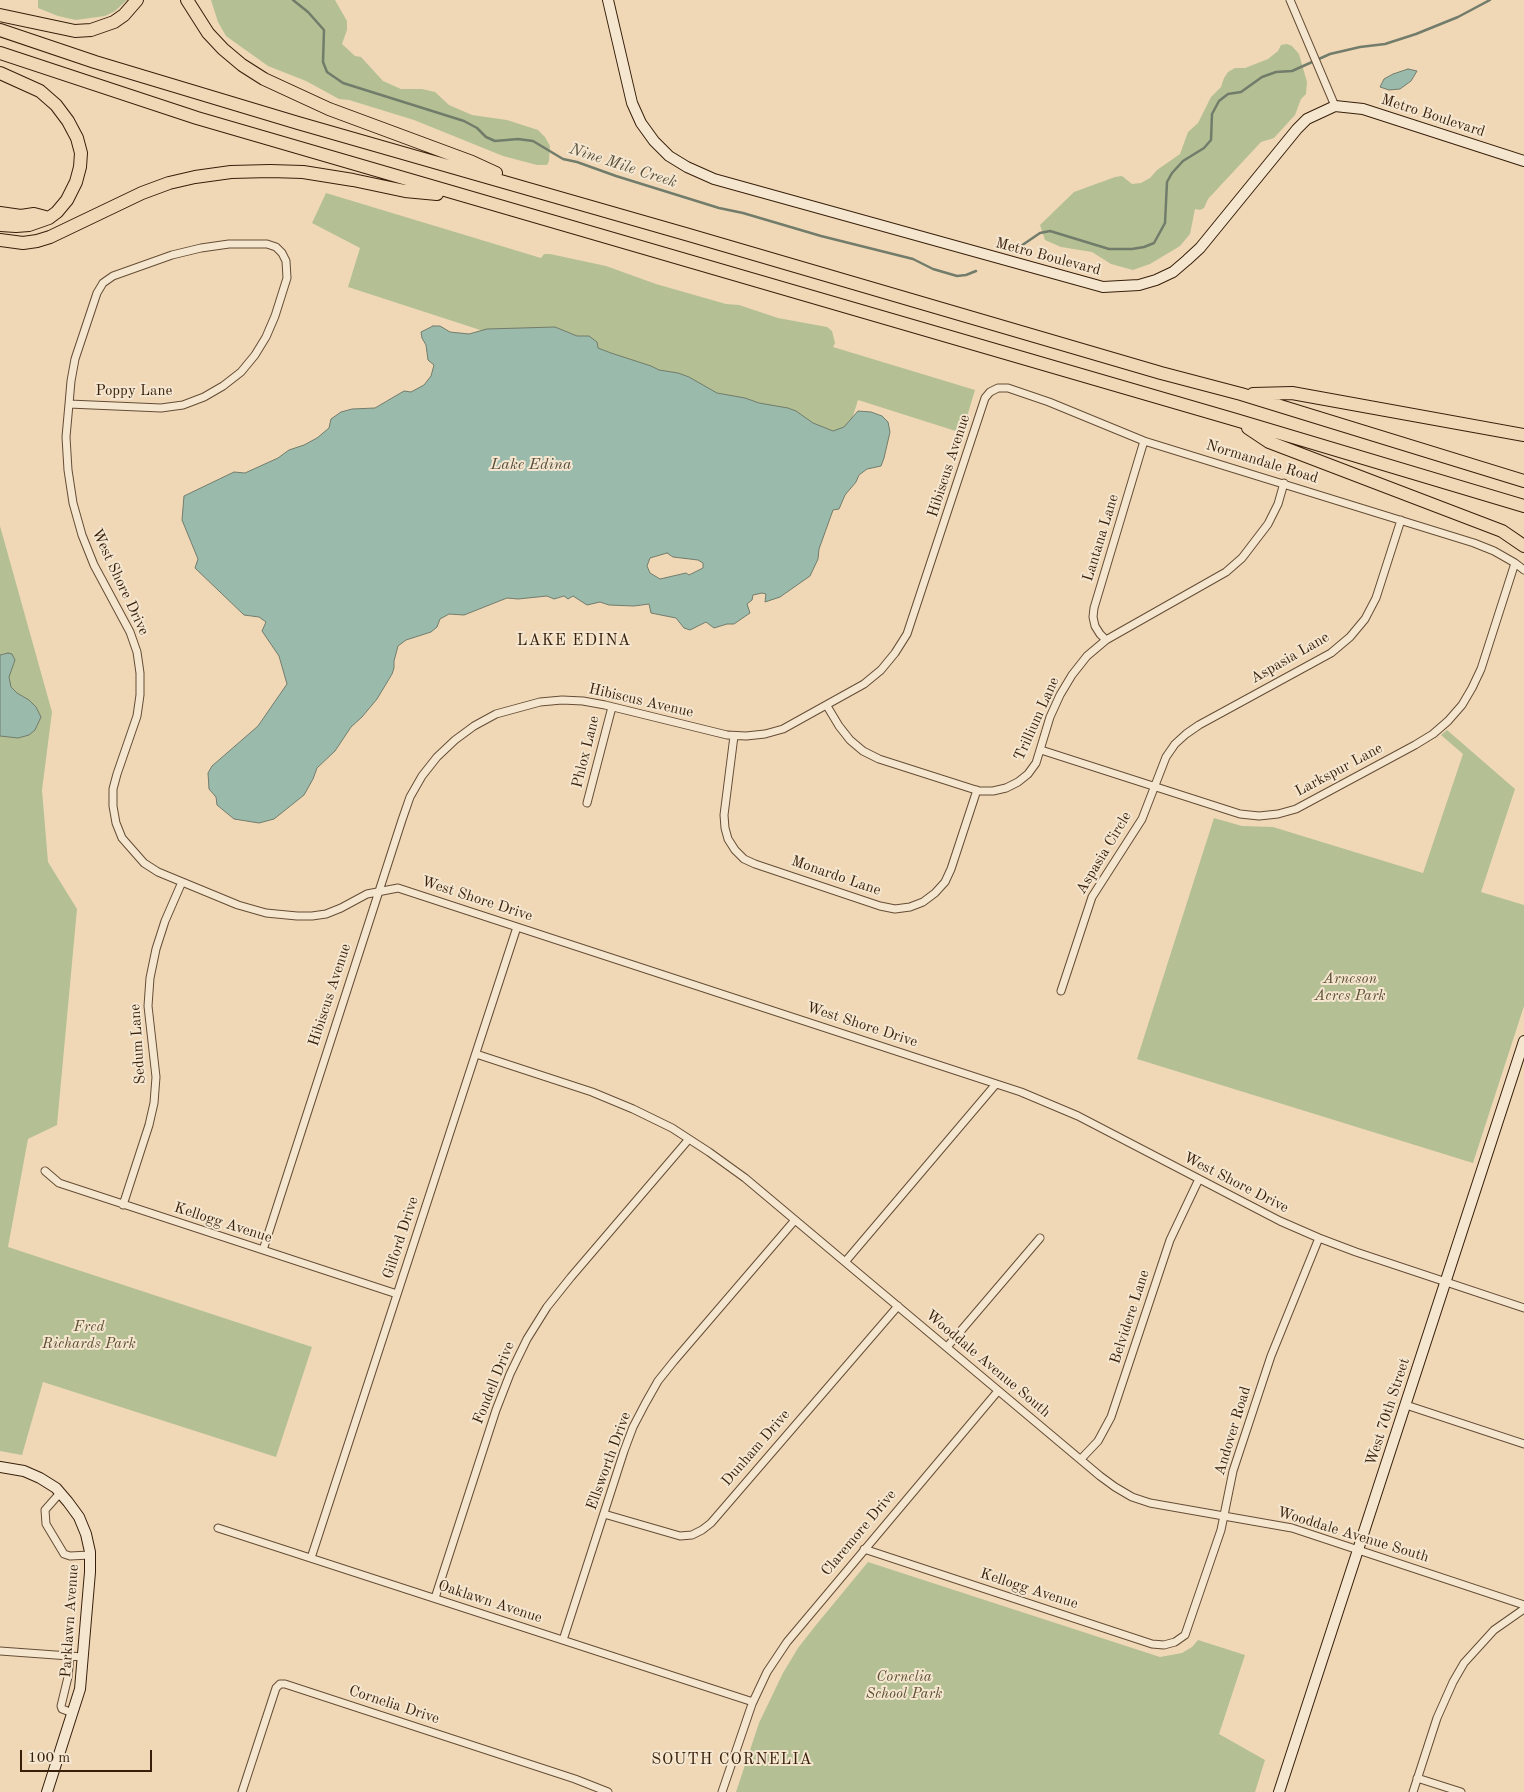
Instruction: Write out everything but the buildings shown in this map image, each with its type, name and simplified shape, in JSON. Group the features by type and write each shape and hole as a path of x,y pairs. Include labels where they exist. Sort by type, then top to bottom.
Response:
{"highway":[{"path":"0,15 75,31 90,30 114,22 124,15 137,0"},
{"path":"188,0 208,33 223,49 242,65 264,79 329,110 472,162 534,190"},
{"path":"0,30 234,104 1161,373 1241,394 1524,481"},
{"path":"0,53 197,118 1236,420 1524,506"},
{"path":"0,73 23,82 46,96 56,105 78,138 80,153 80,167 76,182 67,200 57,212 49,218 29,225 0,225"},
{"path":"0,240 23,242 44,239 142,193 169,183 231,172 303,172 405,191 465,196"},
{"path":"0,213 21,216 34,214 49,218"},
{"path":"1241,394 1292,393 1524,435"},
{"path":"1236,420 1269,442 1502,531 1524,546"}],"street":[{"name":"Metro Boulevard","path":"608,0 632,103 641,123 654,141 669,156 687,167 714,179 1103,287 1139,285 1156,280 1172,272 1200,248 1296,129 1308,119 1335,106 1363,109 1524,161"},
{"path":"1290,0 1335,106"},
{"name":"Poppy Lane","path":"69,404 161,408 183,405 204,397 224,386 241,372 255,355 266,337 287,278 286,261 282,253 276,247 258,243"},
{"name":"West Shore Drive","path":"258,243 201,248 123,272 103,283 96,293 71,381 66,437 73,503 82,535 94,565 130,632 137,652 140,673 140,695 137,716 114,789 113,806 116,823 122,838 144,863 158,872 238,905 266,913 312,916 341,908 353,900 378,891 398,888 1050,1103 1280,1221 1319,1238 1524,1308"},
{"name":"Normandale Road","path":"990,392 998,388 1008,388 1049,402 1144,441 1474,543 1494,551 1524,570"},
{"name":"Hibiscus Avenue","path":"263,1250 410,797 422,776 437,757 474,726 496,714 540,702 583,701 734,736 765,734 783,729 864,684 881,670 906,634 986,398 990,392"},
{"name":"Lantana Lane","path":"1106,640 1095,626 1094,608 1144,441"},
{"name":"Trillium Lane","path":"827,706 850,740 863,751 879,759 977,790 993,792 1006,788 1028,774 1036,763 1050,717 1060,695 1072,675 1087,656 1106,640 1226,572 1242,558 1268,524 1278,504 1284,483"},
{"name":"Aspasia Lane","path":"1154,787 1166,757 1175,744 1186,734 1332,653 1350,637 1365,619 1376,598 1401,520"},
{"name":"Larkspur Lane","path":"1040,750 1240,814 1259,816 1278,814 1296,809 1433,734 1448,721 1462,705 1481,669 1515,563"},
{"name":"Phlox Lane","path":"587,804 612,707"},
{"name":"Monardo Lane","path":"734,736 724,815 728,839 734,850 744,859 755,864 880,906 910,907 923,902 945,882 977,790"},
{"name":"Aspasia Circle","path":"1060,991 1092,897 1142,819 1154,787"},
{"name":"Sedum Lane","path":"123,1205 150,1125 154,1103 156,1077 148,1006 150,978 162,930 182,882"},
{"name":"Gilford Drive","path":"311,1558 517,927"},
{"name":"West 70th Street","path":"1279,1792 1524,1041"},
{"name":"Wooddale Avenue South","path":"476,1054 592,1092 633,1109 690,1139 745,1178 998,1391 1115,1487 1132,1497 1150,1504 1292,1528 1524,1605"},
{"path":"845,1262 996,1084"},
{"name":"Fondell Drive","path":"435,1598 496,1410 510,1374 527,1340 547,1307 571,1277 690,1139"},
{"name":"Kellogg Avenue","path":"45,1170 59,1183 397,1294"},
{"name":"Belvidere Lane","path":"1081,1459 1098,1442 1111,1417 1170,1240 1199,1179"},
{"name":"Ellsworth Drive","path":"563,1640 633,1427 658,1381 795,1220"},
{"path":"947,1347 1040,1238"},
{"name":"Andover Road","path":"1185,1636 1225,1516 1233,1471 1271,1356 1319,1238"},
{"name":"Dunham Drive","path":"604,1514 680,1536 692,1535 702,1530 898,1306"},
{"name":"Claremore Drive","path":"722,1792 753,1702 768,1672 787,1642 998,1391"},
{"path":"1406,1405 1524,1444"},
{"name":"Parklawn Avenue","path":"0,1467 24,1471 40,1478 60,1493 79,1517 86,1534 90,1555 84,1657 80,1689 47,1792"},
{"path":"60,1493 45,1510 46,1524 64,1554 70,1556 90,1555"},
{"name":"Oaklawn Avenue","path":"218,1528 753,1702"},
{"name":"Kellogg Avenue","path":"864,1549 1152,1644 1175,1642 1185,1636"},
{"path":"1413,1792 1437,1718 1453,1682 1464,1663 1494,1630 1524,1609"},
{"path":"0,1651 84,1657"},
{"path":"70,1656 68,1677 61,1706 62,1709 73,1713"},
{"name":"Cornelia Drive","path":"242,1792 276,1688 280,1684 285,1684 575,1779 608,1792"},
{"path":"1417,1778 1461,1792"}],"green space":[{"path":"38,0 127,0 115,11 105,16 76,20 58,16 38,8"},
{"path":"211,0 335,0 347,21 347,30 342,44 355,56 361,57 383,81 401,89 422,89 435,92 449,105 472,115 507,120 538,130 550,146 549,161 547,165 537,165 503,156 414,120 349,100 339,99 306,81 268,66 226,36 218,22"},
{"path":"1287,44 1292,46 1299,54 1307,82 1306,94 1301,99 1295,115 1274,138 1261,142 1208,199 1204,208 1200,210 1195,209 1190,234 1180,246 1150,264 1133,270 1111,264 1092,252 1061,247 1045,240 1040,225 1074,192 1115,177 1122,176 1132,184 1141,183 1150,178 1157,170 1180,154 1188,132 1198,123 1211,97 1221,87 1228,72 1235,68 1245,68 1268,59 1278,51 1281,45"},
{"path":"326,193 541,258 544,254 550,254 606,266 656,284 726,304 739,305 778,318 827,327 832,331 835,343 833,347 975,390 962,433 858,400 843,448 348,287 360,248 312,223"},
{"name":"Fred Richards Park","path":"0,526 52,712 42,790 48,862 77,909 57,1125 28,1139 8,1247 312,1347 276,1457 43,1382 22,1455 0,1451"},
{"name":"Arneson Acres Park","path":"1447,730 1515,789 1481,892 1524,905 1524,1006 1473,1163 1137,1059 1214,818 1242,826 1273,827 1423,873 1463,754 1441,735"},
{"name":"Cornelia School Park","path":"868,1562 1160,1657 1182,1653 1192,1647 1198,1640 1245,1655 1219,1734 1265,1760 1255,1792 736,1792 759,1723 783,1673 798,1648"}],"water":[{"path":"1408,69 1417,71 1411,81 1400,89 1389,90 1380,87 1384,79"},
{"name":"Lake Edina","path":"433,326 440,326 450,332 469,334 487,329 555,327 577,336 589,336 597,342 598,348 659,370 689,377 717,393 788,408 796,411 813,423 833,431 844,427 858,411 871,412 882,416 888,422 890,432 884,458 881,466 867,469 859,475 856,482 845,495 839,509 833,510 819,549 818,559 810,576 780,597 765,602 766,594 753,595 752,600 747,604 750,613 734,624 714,628 706,622 690,630 684,628 676,618 651,613 649,604 634,606 609,605 600,602 587,605 573,596 568,599 564,596 554,599 547,596 518,599 507,598 464,615 449,614 440,619 437,627 431,632 406,640 398,646 392,674 377,699 351,727 335,751 317,768 304,795 274,819 259,823 234,819 217,805 216,797 209,789 208,773 212,766 258,726 287,684 279,656 262,631 266,622 259,617 244,615 195,568 198,559 182,520 184,496 234,472 245,473 278,458 289,450 304,445 317,438 329,428 331,419 341,412 352,409 375,408 404,391 411,392 424,385 431,376 434,365 428,360 426,345 421,332","holes":["667,553 673,557 698,560 703,563 703,568 689,575 686,573 660,579 650,573 647,566 650,558"]},
{"path":"12,654 15,660 9,677 11,687 36,707 41,717 35,730 29,735 18,738 0,736 0,655"}],"waterway":[{"name":"Nine Mile Creek","path":"293,0 308,12 324,30 323,62 327,72 343,83 464,121 477,128 486,137 495,141 518,139 533,141 563,159 719,208 913,259 933,269 957,276 976,271"},
{"name":"Nine Mile Creek","path":"1018,248 1040,233 1050,231 1109,249 1132,249 1154,243 1165,223 1167,182 1183,161 1204,148 1211,140 1212,114 1219,101 1228,94 1241,92 1262,77 1276,72 1292,71 1330,54 1360,47 1385,44 1416,34 1458,17 1490,0"}],"district":[{"name":"LAKE EDINA","path":"574,641"},
{"name":"SOUTH CORNELIA","path":"732,1760"}]}
